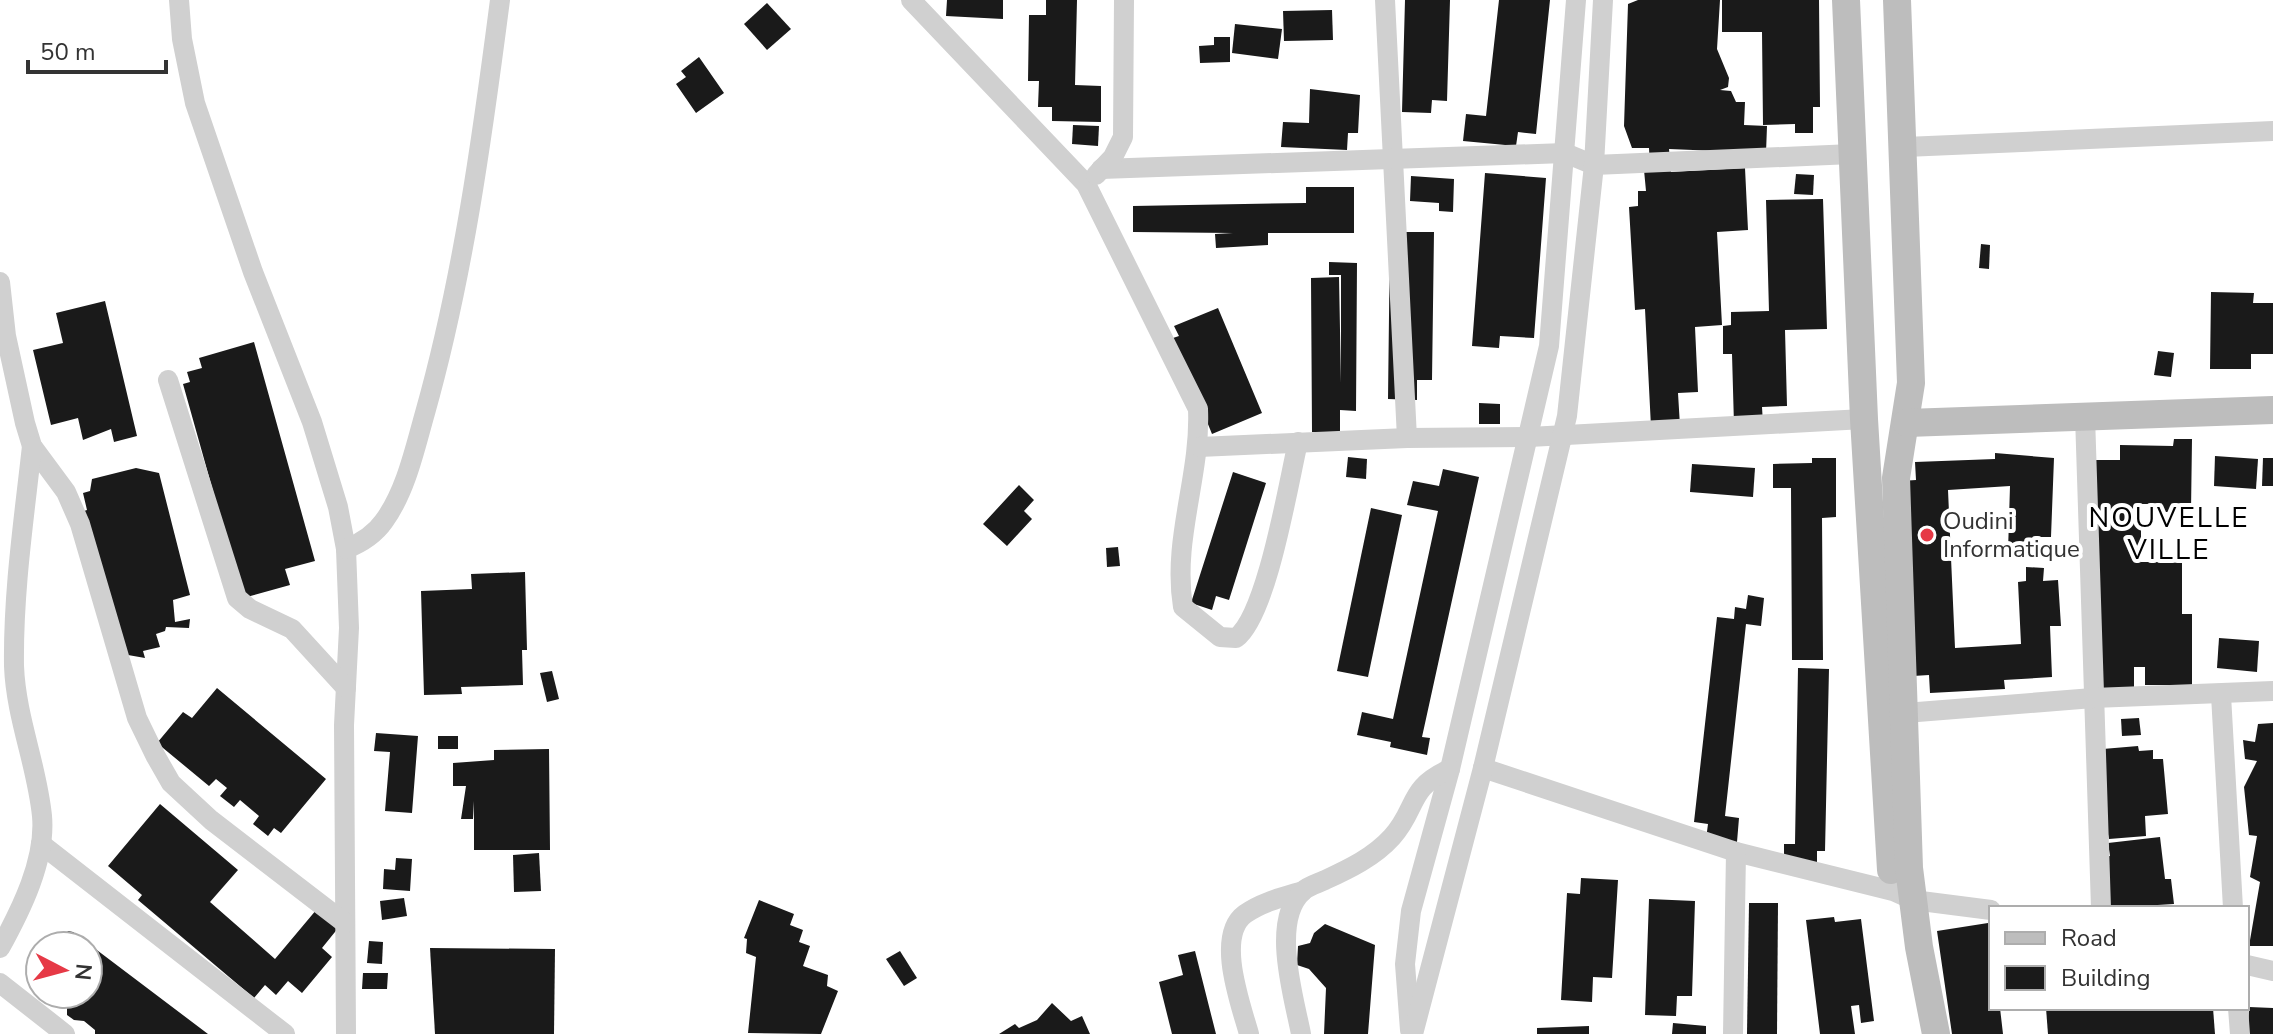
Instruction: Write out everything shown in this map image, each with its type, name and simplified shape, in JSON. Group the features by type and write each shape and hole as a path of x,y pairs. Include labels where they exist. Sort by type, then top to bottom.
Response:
{"street":[{"path":"179,0 182,39 195,103 253,272 312,422 338,507 346,549 349,628 346,688 346,1034"},
{"path":"346,549 373,533 398,496 447,335 472,205 500,0"},
{"path":"1094,177 1113,157 1123,137 1124,0"},
{"path":"1385,0 1407,438"},
{"path":"1412,1034 1405,964 1411,911 1450,769 1549,346 1576,0"},
{"path":"1412,1034 1483,768 1562,434 1594,165 1603,0"},
{"path":"1846,0 1865,416 1903,896 1919,1034"},
{"path":"1897,0 1905,147 1906,422 1896,478 1905,713 1903,896 1936,1034"},
{"path":"919,5 1094,177 1198,409 1199,447 1184,517 1179,582 1183,607 1220,637 1236,638 1246,631 1259,602 1298,442"},
{"path":"1905,147 2273,131"},
{"path":"1094,177 1395,158 1565,153 1594,165 1852,154"},
{"path":"0,282 9,351 32,446 15,609 14,664 16,698 42,819 41,844 25,894 0,948"},
{"path":"168,380 237,598 250,609 292,629 346,688"},
{"path":"1199,447 1407,438 1529,437 1865,416 1888,392 1906,422"},
{"path":"1865,416 1884,439 1906,422 2273,410"},
{"path":"2085,416 2101,906"},
{"path":"32,446 66,492 80,524 137,718 171,783 211,820 345,923"},
{"path":"1905,713 2093,698 2273,691"},
{"path":"2221,695 2233,906"},
{"path":"1483,768 1736,852 1903,896 1989,910"},
{"path":"1249,1034 1231,966 1232,930 1242,916 1268,902 1303,891 1377,852 1394,835 1414,797 1429,778 1450,769"},
{"path":"41,844 285,1034"},
{"path":"1733,1034 1736,852"},
{"path":"1301,1034 1285,951 1290,911 1303,891"},
{"path":"2249,965 2273,971"},
{"path":"0,983 65,1034"},
{"path":"2238,1010 2240,1034"}],"building":[{"path":"947,0 1003,0 1003,19 946,16"},
{"path":"1046,0 1077,0 1075,85 1101,86 1101,122 1052,121 1052,107 1038,107 1039,81 1028,81 1029,15 1046,15"},
{"path":"1405,0 1450,0 1447,101 1432,100 1431,113 1402,112"},
{"path":"1499,0 1550,0 1536,134 1518,132 1516,146 1463,141 1466,114 1486,116"},
{"path":"1638,0 1720,0 1717,49 1729,78 1728,87 1720,90 1731,91 1736,102 1745,102 1744,125 1767,126 1766,153 1669,149 1671,172 1745,168 1748,230 1717,232 1722,325 1695,327 1698,392 1678,393 1680,426 1651,427 1645,309 1635,310 1629,207 1638,206 1638,191 1646,191 1644,170 1650,170 1649,148 1632,148 1624,126 1628,4"},
{"path":"1722,0 1819,0 1820,107 1813,107 1813,133 1795,133 1795,124 1763,125 1762,32 1722,32"},
{"path":"767,3 791,29 767,50 744,24"},
{"path":"1332,10 1333,40 1284,41 1283,11"},
{"path":"1235,24 1282,29 1278,59 1232,53"},
{"path":"1214,37 1230,37 1230,62 1200,63 1199,46 1214,45"},
{"path":"699,57 724,93 696,113 676,84 686,77 681,71"},
{"path":"1310,89 1360,95 1358,133 1348,133 1347,150 1281,147 1283,122 1309,123"},
{"path":"1073,125 1099,126 1098,146 1072,144"},
{"path":"1485,173 1546,178 1534,338 1500,336 1499,348 1472,346"},
{"path":"1796,174 1814,175 1813,195 1794,194"},
{"path":"1411,176 1454,179 1453,212 1439,211 1439,203 1410,201"},
{"path":"1306,187 1354,187 1354,233 1268,233 1268,245 1216,248 1215,234 1233,233 1133,232 1133,206 1306,203"},
{"path":"1823,199 1827,329 1785,330 1787,406 1762,407 1763,424 1734,425 1732,354 1723,354 1723,326 1731,325 1731,312 1769,311 1766,200"},
{"path":"1390,232 1434,232 1432,380 1417,380 1417,400 1388,399"},
{"path":"1981,244 1990,245 1989,269 1979,268"},
{"path":"1329,262 1357,263 1356,411 1340,410 1340,432 1312,432 1311,278 1339,277 1341,383 1341,275 1329,275"},
{"path":"2211,292 2254,293 2253,303 2273,303 2273,354 2251,354 2251,369 2210,369"},
{"path":"105,301 137,436 114,442 111,429 83,440 78,418 51,425 33,350 63,343 56,313"},
{"path":"1218,308 1262,413 1212,434 1173,338 1179,336 1174,326"},
{"path":"254,342 315,561 285,569 290,585 243,598 183,384 190,382 187,372 202,368 199,358"},
{"path":"2158,351 2174,353 2171,377 2154,375"},
{"path":"1479,403 1500,404 1500,424 1479,424"},
{"path":"2174,439 2192,439 2191,512 2149,512 2149,504 2141,504 2141,562 2182,562 2182,614 2192,614 2192,685 2145,685 2145,667 2134,667 2134,692 2085,691 2087,460 2120,460 2120,445 2173,446"},
{"name":"Oudini Informatique","path":"1995,453 2054,458 2051,537 2038,537 2038,553 2008,552 2010,486 1948,490 1955,648 2021,644 2018,582 2026,581 2026,567 2044,568 2043,581 2058,580 2061,626 2050,626 2052,677 2004,680 2005,689 1930,693 1929,675 1913,676 1901,481 1916,480 1915,462 1995,459"},
{"path":"2215,456 2258,459 2256,489 2214,486"},
{"path":"1348,457 1367,459 1366,479 1346,477"},
{"path":"1812,458 1836,458 1836,517 1822,518 1823,660 1792,660 1791,488 1773,488 1773,464 1812,463"},
{"path":"2263,458 2273,458 2273,486 2262,486"},
{"path":"1692,464 1755,468 1753,497 1690,492"},
{"path":"136,468 159,473 190,595 173,600 175,622 190,619 189,628 166,627 165,631 156,634 160,647 143,651 145,658 128,655 84,511 87,510 83,493 90,491 92,479"},
{"path":"1443,469 1479,477 1422,737 1430,738 1427,755 1390,747 1391,742 1357,735 1362,712 1393,719 1438,511 1407,505 1413,481 1439,486"},
{"path":"1233,472 1266,483 1229,600 1216,596 1212,610 1191,603"},
{"path":"1019,485 1034,500 1024,511 1032,519 1007,546 983,524"},
{"path":"1371,508 1402,515 1368,677 1337,671"},
{"path":"1118,547 1120,566 1107,567 1106,548"},
{"path":"525,572 527,650 522,650 523,685 461,687 462,694 424,695 421,591 472,589 471,574"},
{"path":"1748,595 1764,598 1761,626 1746,624 1725,816 1739,818 1737,842 1706,839 1708,824 1694,822 1717,617 1734,619 1735,607 1746,609"},
{"path":"2219,638 2259,641 2257,672 2217,668"},
{"path":"1798,668 1829,669 1825,851 1817,851 1817,866 1784,865 1784,844 1795,844"},
{"path":"552,671 559,699 547,702 540,673"},
{"path":"217,688 326,779 281,833 274,828 268,836 253,824 259,816 240,800 234,807 220,796 227,788 216,779 209,786 157,743 183,712 192,718"},
{"path":"2139,718 2141,735 2122,736 2121,719"},
{"path":"2273,723 2273,946 2249,946 2260,882 2250,877 2257,836 2249,835 2244,787 2257,761 2245,759 2243,740 2255,742 2258,724"},
{"path":"376,733 418,736 412,813 385,811 390,752 374,751"},
{"path":"438,736 458,736 458,749 438,749"},
{"path":"2138,746 2139,751 2153,750 2153,759 2163,759 2168,814 2145,816 2146,836 2109,839 2091,750"},
{"path":"549,749 550,850 474,850 474,801 473,819 461,819 466,786 453,786 453,763 494,760 494,750"},
{"path":"160,804 238,870 210,902 275,959 317,909 339,927 322,948 332,957 302,993 288,981 276,995 265,985 254,998 138,900 142,895 108,866"},
{"path":"2160,837 2165,879 2171,879 2174,904 2108,906 2101,857 2110,856 2108,843"},
{"path":"539,853 541,891 514,892 513,855"},
{"path":"396,858 412,859 410,891 383,889 384,869 395,870"},
{"path":"1581,878 1618,880 1612,978 1593,977 1592,1002 1561,1000 1567,893 1580,894"},
{"path":"404,898 407,916 382,920 380,901"},
{"path":"1649,899 1695,901 1692,996 1677,996 1676,1016 1645,1015"},
{"path":"759,900 794,914 790,925 803,930 799,942 810,946 803,966 828,975 827,986 838,991 821,1034 748,1033 756,957 746,953 747,939 744,938"},
{"path":"1749,903 1778,903 1777,1034 1747,1034"},
{"path":"1834,917 1835,922 1861,919 1874,1021 1861,1023 1859,1005 1851,1006 1855,1034 1820,1034 1806,920"},
{"path":"1988,923 1989,1010 2000,1010 2003,1034 1952,1034 1937,931"},
{"path":"1325,924 1375,945 1368,1034 1324,1034 1326,988 1309,969 1297,965 1298,946 1310,943 1314,933"},
{"path":"369,941 383,942 382,964 367,963"},
{"path":"430,948 555,949 554,1034 435,1034"},
{"path":"900,951 917,978 904,986 886,959"},
{"path":"1195,951 1216,1034 1172,1034 1159,982 1183,975 1178,955"},
{"path":"104,955 208,1034 95,1034 95,1030 84,1021 67,1015 67,1010 104,1010"},
{"path":"363,973 388,973 387,989 362,989"},
{"path":"1052,1003 1071,1021 1082,1016 1090,1034 999,1034 1015,1024 1019,1028 1037,1020"},
{"path":"2249,1007 2273,1008 2273,1034 2248,1034"},
{"path":"2046,1010 2213,1010 2215,1034 2048,1034"},
{"path":"1673,1023 1706,1026 1706,1034 1672,1034"},
{"path":"1589,1026 1589,1034 1537,1034 1537,1028"}],"place":[{"name":"Oudini Informatique","path":"1927,535"}],"district":[{"name":"NOUVELLE VILLE","path":"2169,534"}]}
